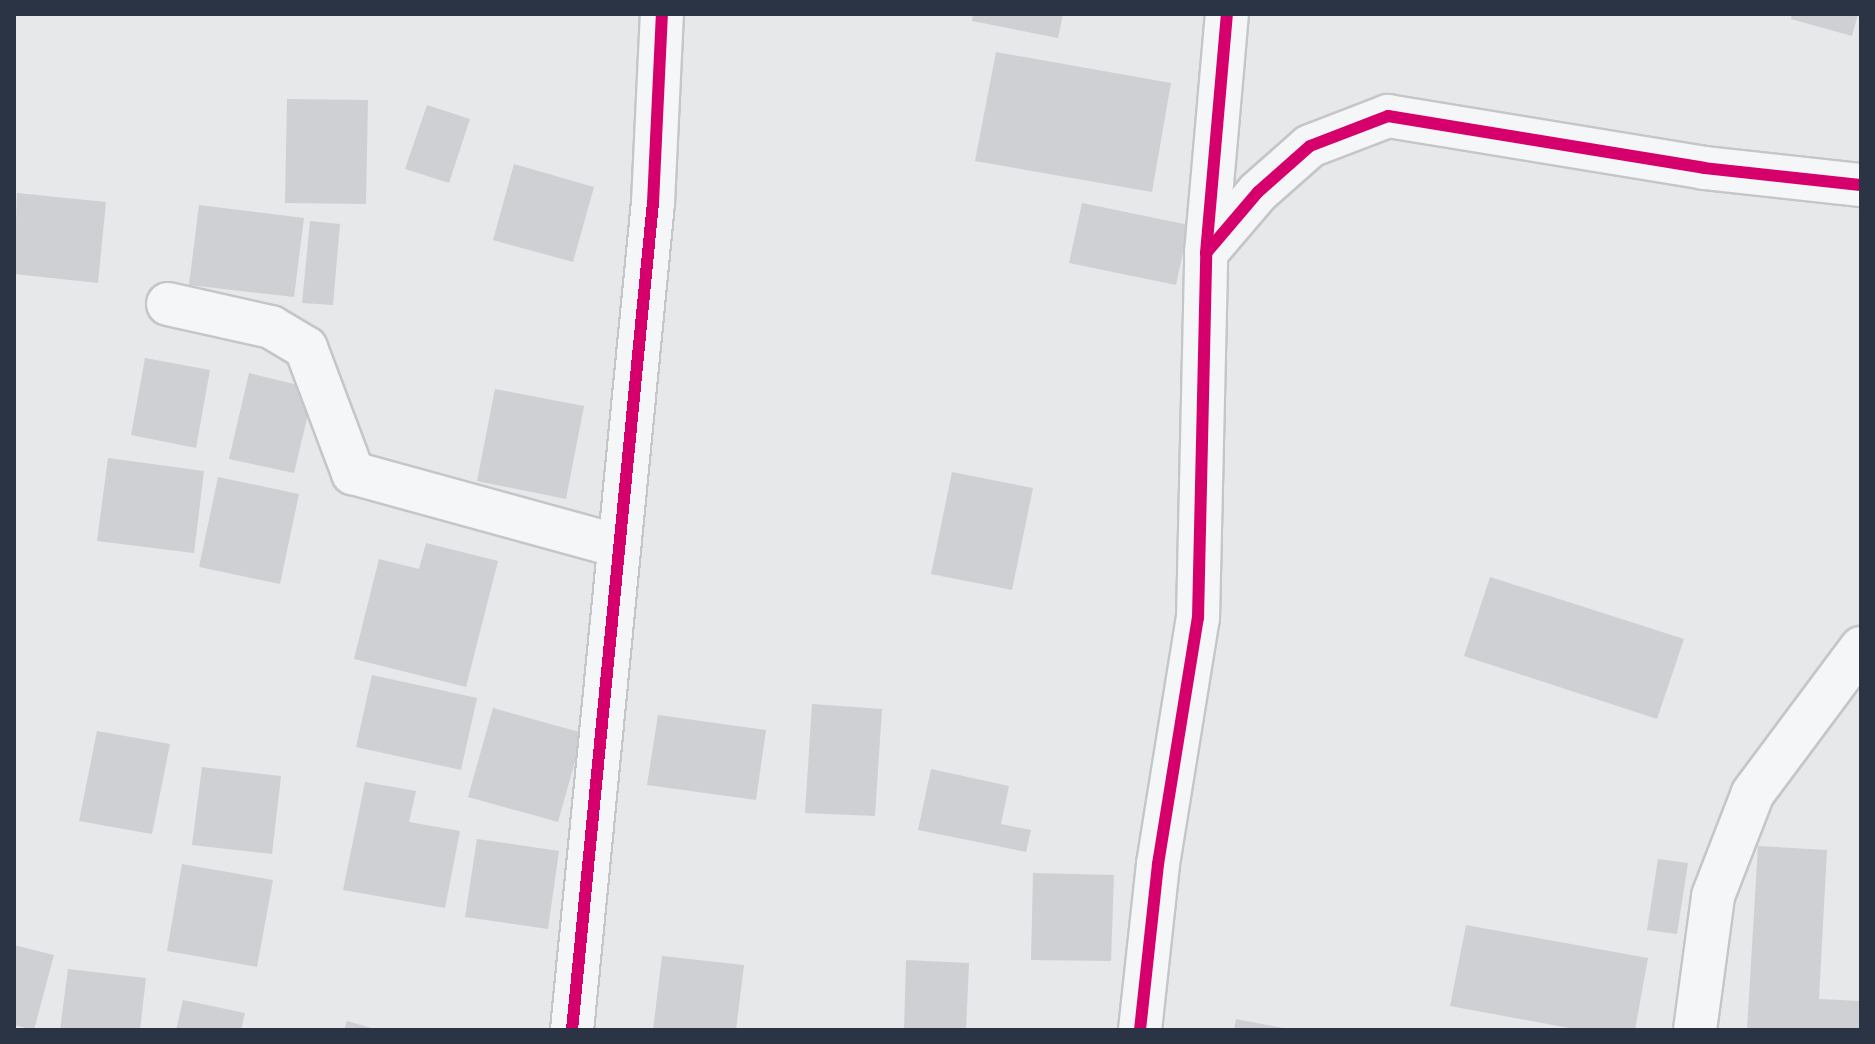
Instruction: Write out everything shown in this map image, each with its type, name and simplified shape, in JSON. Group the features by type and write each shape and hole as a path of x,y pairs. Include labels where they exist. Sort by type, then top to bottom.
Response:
{"street":[{"path":"572,1030 653,203 662,14"},
{"path":"1140,1030 1158,864 1198,618 1206,253 1227,14"},
{"path":"1206,253 1258,192 1310,146 1388,116 1704,168 1861,185"},
{"path":"168,304 271,327 306,348 353,473 618,546"},
{"path":"1695,1030 1713,896 1753,793 1861,648"}],"building":[{"path":"973,14 1063,14 1058,38 972,21"},
{"path":"1792,14 1858,14 1852,36 1791,19"},
{"path":"996,52 1171,83 1152,192 975,161"},
{"path":"287,99 368,100 366,204 285,203"},
{"path":"427,105 470,119 449,183 405,169"},
{"path":"514,164 594,187 573,262 493,240"},
{"path":"17,193 106,202 98,283 14,274"},
{"path":"1082,203 1189,225 1176,285 1069,263"},
{"path":"199,205 304,218 294,297 189,285"},
{"path":"310,221 340,224 333,305 302,303"},
{"path":"145,358 210,370 196,448 131,435"},
{"path":"249,373 314,389 294,473 229,459"},
{"path":"495,389 584,406 566,499 477,481"},
{"path":"108,458 204,471 194,553 97,541"},
{"path":"952,472 1033,488 1012,590 931,574"},
{"path":"218,477 299,494 280,584 199,567"},
{"path":"426,543 498,561 466,687 354,659 379,559 419,569"},
{"path":"1490,577 1684,639 1657,719 1464,656"},
{"path":"372,675 477,698 461,770 356,747"},
{"path":"812,704 882,709 875,816 805,813"},
{"path":"493,708 583,733 558,822 468,797"},
{"path":"658,715 766,730 756,800 647,785"},
{"path":"97,731 170,744 152,834 79,821"},
{"path":"202,767 281,776 272,854 192,845"},
{"path":"931,769 1009,786 1001,824 1031,830 1026,852 918,830"},
{"path":"365,782 416,791 409,822 460,831 445,908 343,890"},
{"path":"477,839 559,851 548,929 465,917"},
{"path":"1758,846 1827,850 1819,999 1861,1001 1861,1030 1747,1030"},
{"path":"1658,859 1688,863 1677,934 1647,930"},
{"path":"182,864 273,880 257,967 167,951"},
{"path":"1033,873 1114,875 1111,961 1031,960"},
{"path":"1466,925 1648,958 1635,1030 1580,1030 1450,1006"},
{"path":"14,945 54,955 34,1030 14,1025"},
{"path":"662,956 744,965 736,1030 653,1030"},
{"path":"906,960 969,963 966,1030 904,1030"},
{"path":"68,969 146,978 140,1030 60,1030"},
{"path":"183,1000 245,1013 241,1030 176,1030"},
{"path":"1236,1019 1288,1029 1288,1030 1234,1030"},
{"path":"347,1021 375,1029 375,1030 344,1030"}],"cycle path":[{"path":"572,1030 653,203 662,14"},
{"path":"1140,1030 1158,864 1198,618 1206,253 1227,14"},
{"path":"1206,253 1258,192 1310,146 1388,116 1704,168 1861,185"}]}
